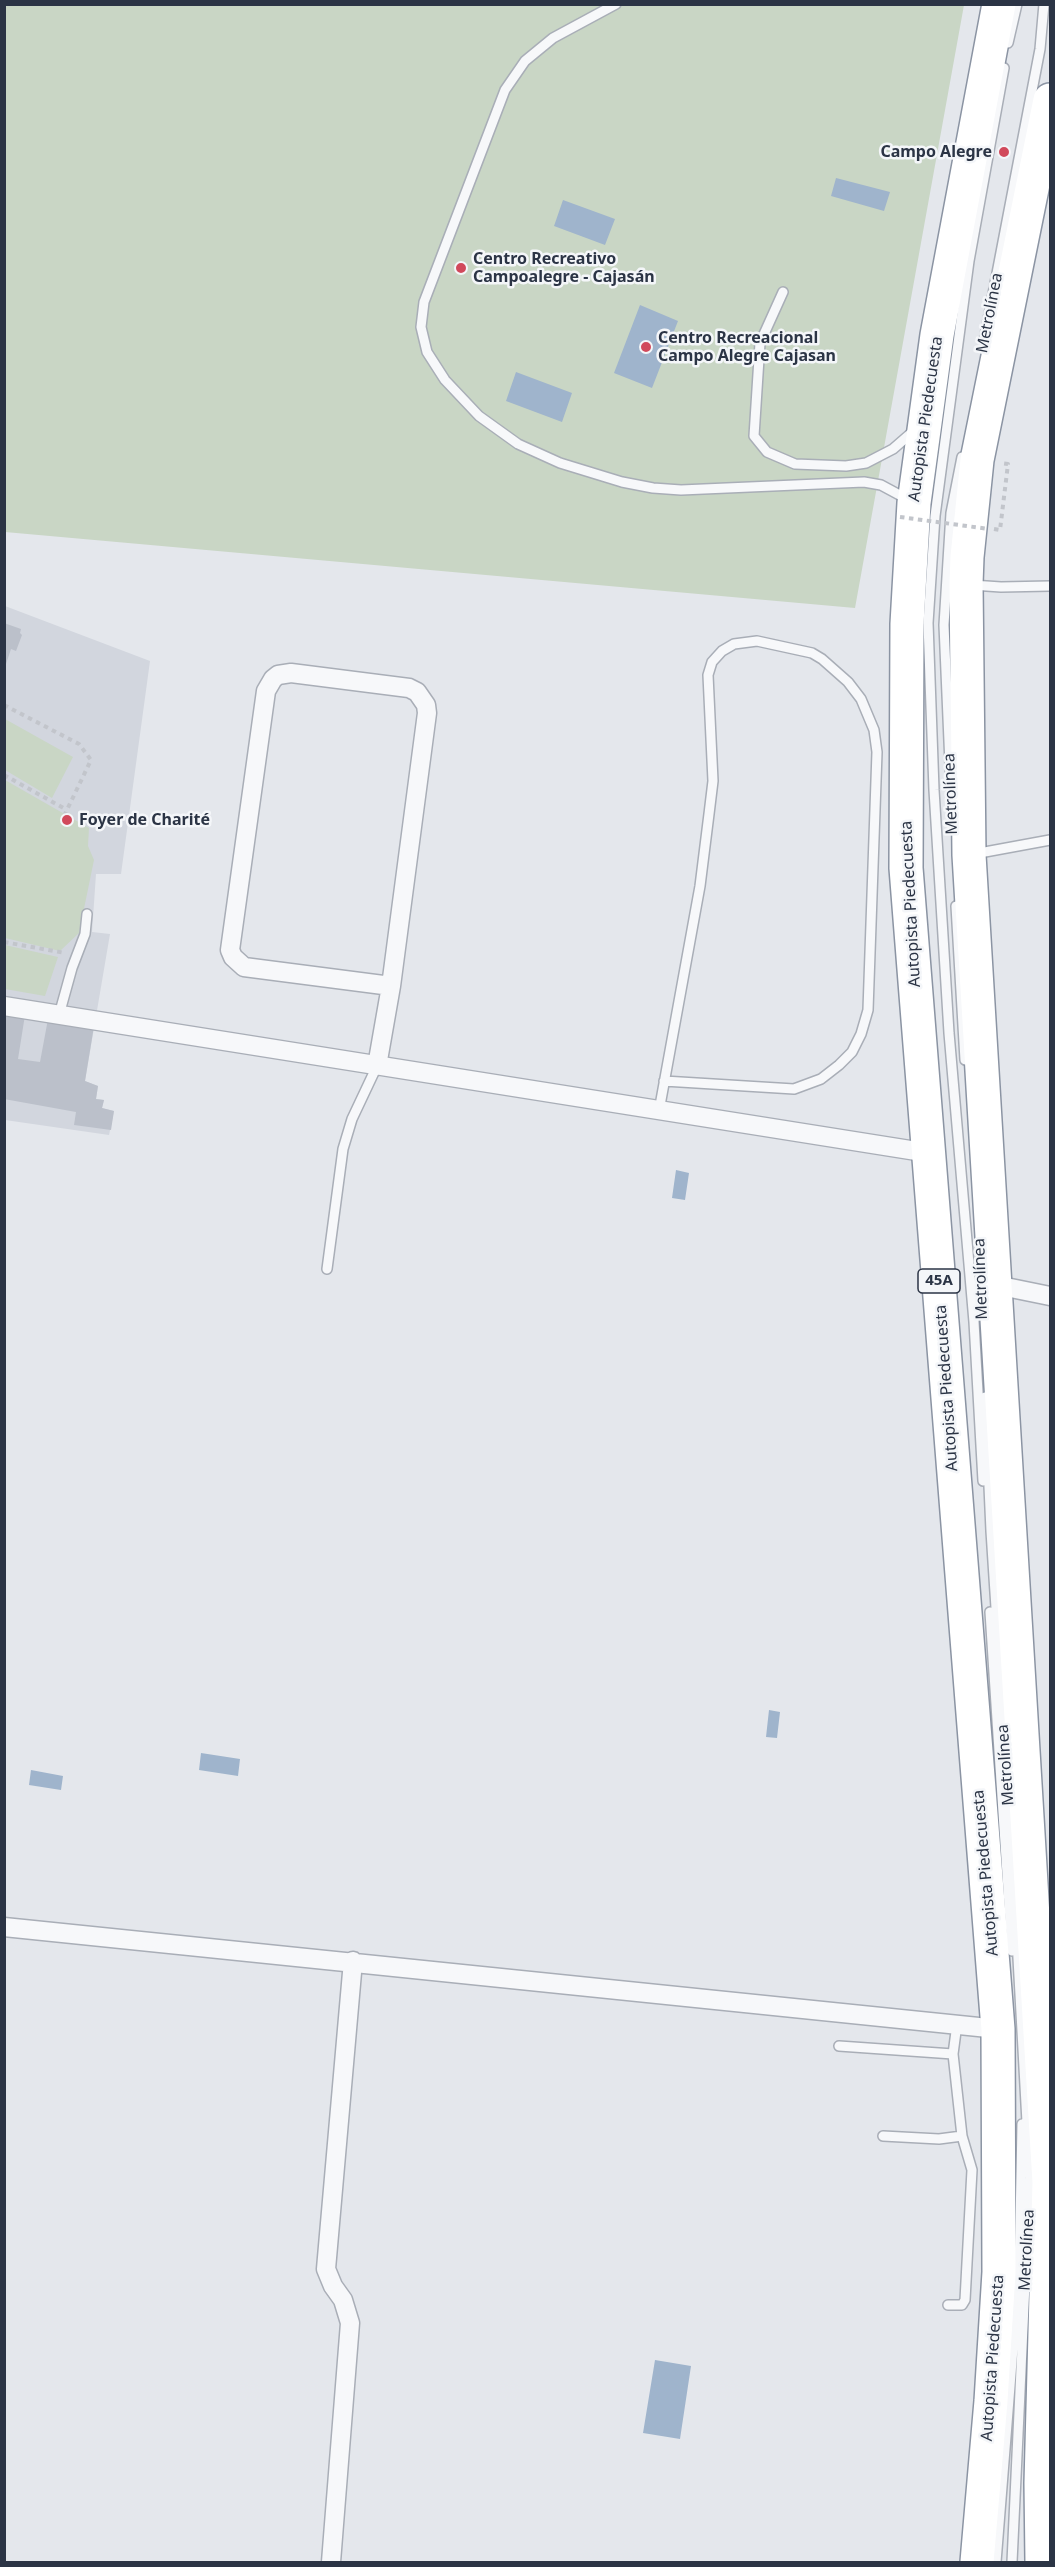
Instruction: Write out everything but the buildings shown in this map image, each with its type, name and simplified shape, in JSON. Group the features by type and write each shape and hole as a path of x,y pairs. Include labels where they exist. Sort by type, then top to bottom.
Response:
{"highway":[{"name":"Autopista Piedecuesta","path":"977,2562 992,2401 999,2272 998,2029 906,868 907,510 999,4"},
{"path":"1045,2555 1041,2483 1050,2182 988,1278 969,855 966,558 977,460 1049,117"}],"street":[{"path":"377,1066 392,986 427,713 426,705 417,692 409,688 291,673 278,675 266,692 230,950 233,957 244,967 392,986"},
{"path":"4,1006 929,1153"},
{"path":"988,1278 1050,1296"},
{"path":"4,1927 353,1961 998,2029"},
{"path":"331,2562 350,2323 343,2300 326,2270 353,1961"}],"lane":[{"path":"616,4 553,38 525,61 505,90 424,302 422,327 427,352 445,380 479,416 518,444 560,463 622,482 681,490 864,482 893,490 907,510"},
{"path":"1007,50 1017,4"},
{"name":"Metrolínea","path":"982,354 1040,49 1044,4"},
{"name":"Metrolínea","path":"996,2562 1019,2273 1022,2105 992,1648 974,1322 947,1010 934,790 928,623 935,516 969,261 1005,62"},
{"path":"783,292 760,343 754,436 767,452 795,464 846,466 866,464 893,449 924,422"},
{"name":"Metrolínea","path":"952,819 944,625 951,513 964,444"},
{"path":"966,584 1000,587 1050,586"},
{"path":"659,1111 664,1081 700,886 713,781 708,675 712,662 722,651 734,644 757,641 812,653 822,658 848,682 861,699 874,730 877,764 868,1010 861,1034 852,1052 839,1065 821,1079 794,1089 664,1081"},
{"path":"969,855 1050,840"},
{"path":"956,898 958,978 966,1072"},
{"path":"59,1015 85,934 87,914"},
{"path":"327,1269 343,1149 352,1119 377,1066"},
{"name":"Metrolínea","path":"988,1278 991,1531 1015,1897 1030,2177 1012,2562"},
{"path":"948,2305 962,2305 964,2300 972,2170 962,2136 953,2054 957,2024"},
{"path":"839,2046 953,2054"},
{"path":"883,2136 939,2139 962,2136"}],"path":[{"path":"907,510 988,529"},
{"path":"4,705 79,744 91,760 66,812 4,775"},
{"path":"4,942 60,953 78,953"}],"shaded area":[{"name":"Foyer de Charité","path":"5,606 150,661 121,874 96,874 92,932 110,934 85,1081 98,1086 96,1099 104,1100 102,1108 114,1111 109,1135 5,1120"}],"green space":[{"name":"Centro Recreativo Campoalegre - Cajasán","path":"4,5 964,5 855,608 5,532"},
{"path":"5,719 73,757 52,798 5,770"},
{"path":"5,780 89,828 88,846 94,860 79,933 60,951 5,938"},
{"path":"5,945 58,957 45,996 5,989"}],"water":[{"path":"836,178 890,192 884,211 831,196"},
{"path":"563,200 615,219 605,245 554,226"},
{"name":"Centro Recreacional Campo Alegre Cajasan","path":"640,305 678,321 652,388 614,373"},
{"path":"516,372 572,393 562,422 506,401"},
{"path":"676,1170 689,1173 685,1200 672,1198"},
{"path":"769,1710 780,1712 777,1738 766,1737"},
{"path":"201,1753 240,1759 238,1776 199,1770"},
{"path":"31,1770 63,1776 61,1790 29,1785"},
{"path":"655,2360 691,2366 680,2439 643,2433"}],"place":[{"name":"Campo Alegre","path":"1004,152"},
{"name":"Centro Recreativo Campoalegre - Cajasán","path":"461,268"},
{"name":"Centro Recreacional Campo Alegre Cajasan","path":"646,347"},
{"name":"Foyer de Charité","path":"67,820"}]}
